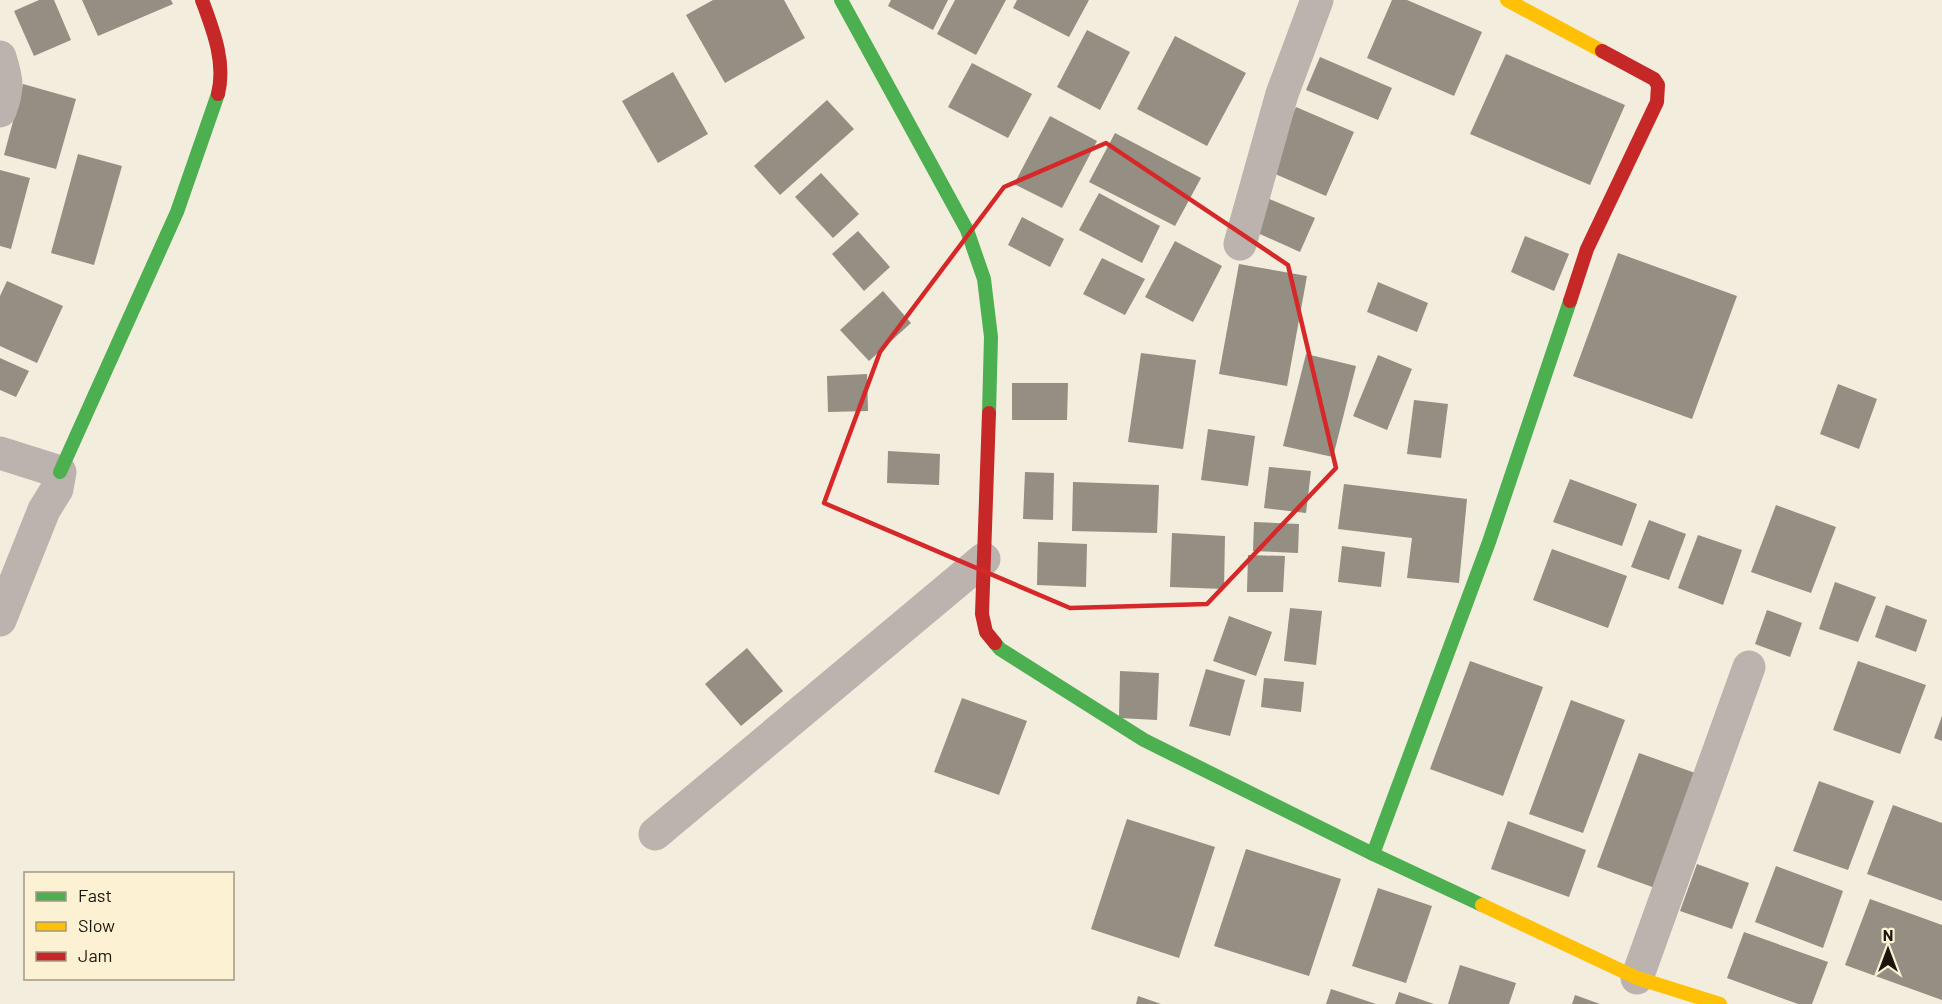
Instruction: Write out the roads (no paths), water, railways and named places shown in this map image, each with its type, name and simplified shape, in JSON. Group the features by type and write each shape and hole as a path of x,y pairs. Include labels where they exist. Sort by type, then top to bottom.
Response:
{"street":[{"path":"0,620 44,510 57,489 60,472 177,212 219,91 220,63 215,35 202,0"},
{"path":"1240,244 1282,94 1317,0"},
{"path":"1372,854 1489,542 1587,249 1657,102 1658,85 1654,79 1507,0"},
{"path":"845,2 966,231 984,279 991,337 982,614 986,632 1000,649 1144,740 1372,854 1637,978 1720,1004"},
{"path":"0,57 7,80 7,90 0,111"},
{"path":"0,453 60,472"},
{"path":"655,834 984,560"},
{"path":"1637,978 1749,667"}]}
